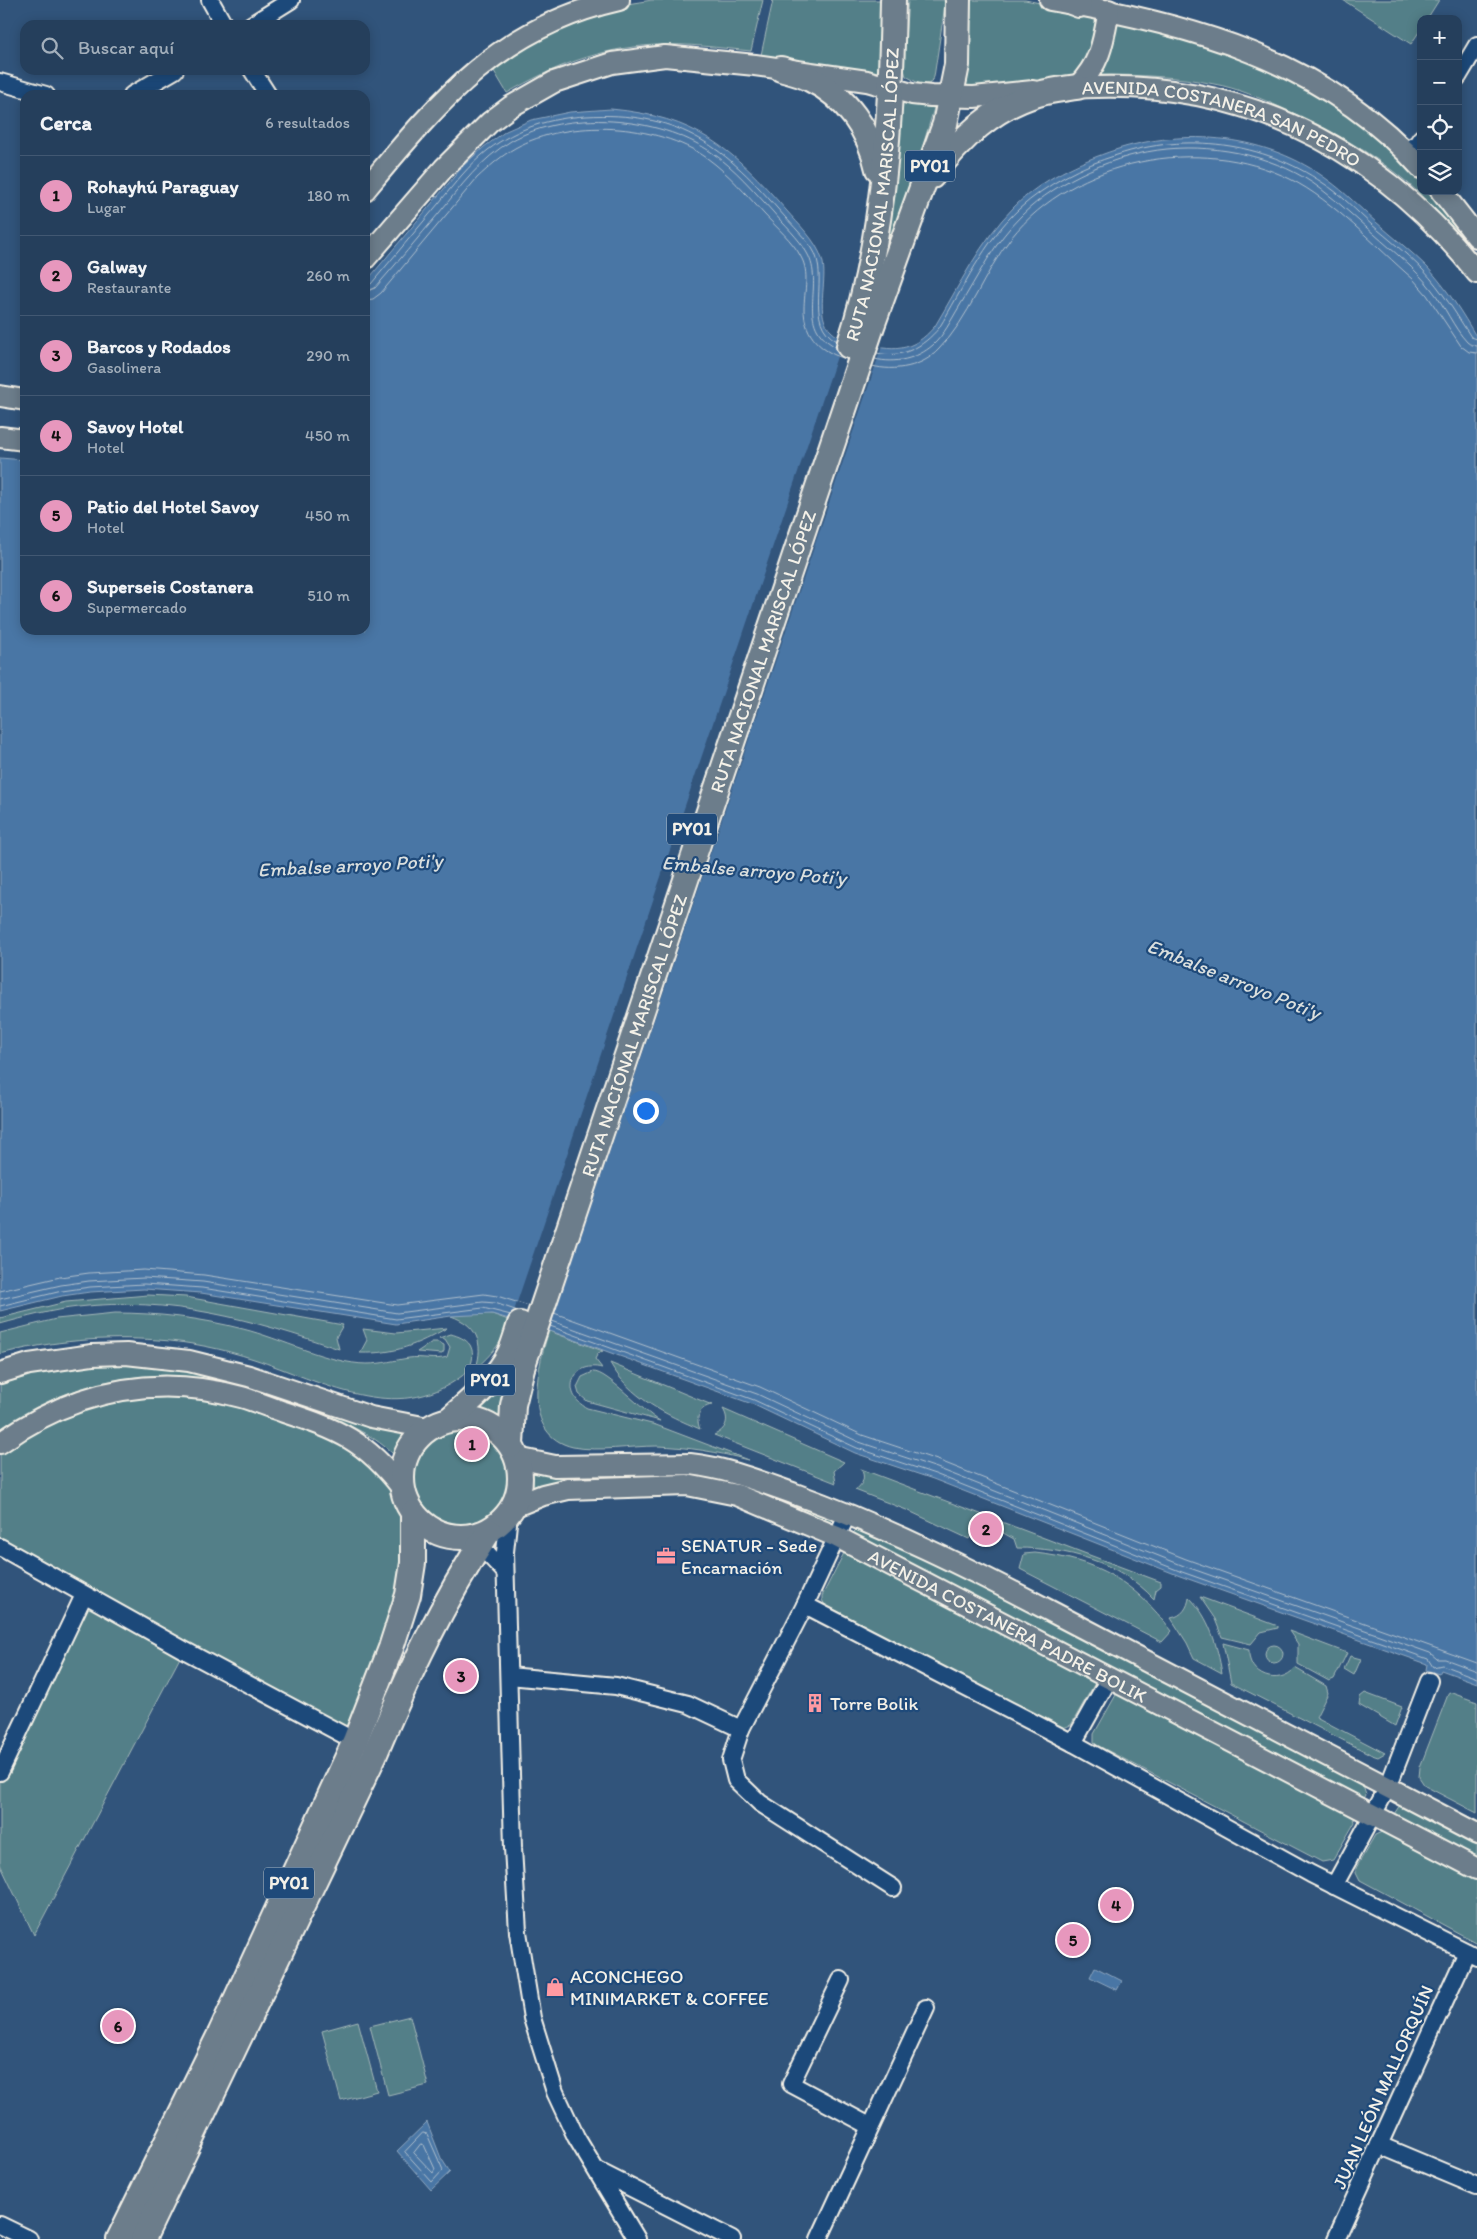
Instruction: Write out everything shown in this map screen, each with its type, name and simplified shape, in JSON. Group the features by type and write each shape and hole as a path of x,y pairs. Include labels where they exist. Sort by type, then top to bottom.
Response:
{"highway":[{"name":"RUTA NACIONAL MARISCAL LÓPEZ","path":"865,324 870,270 881,210 890,87 893,0"},
{"name":"RUTA NACIONAL MARISCAL LÓPEZ","path":"511,1510 519,1492 521,1476 514,1451 513,1405 522,1368 525,1336 647,966 865,324 920,192 945,124 957,65 958,0"},
{"path":"781,68 810,79 830,91 858,120 870,140 875,154 879,174 881,210"},
{"path":"920,192 962,140 998,111 1039,94 1077,87"},
{"name":"RUTA NACIONAL MARISCAL LÓPEZ","path":"475,1538 435,1531 413,1513 404,1497 402,1470 406,1454 416,1439 475,1396 525,1336"},
{"name":"PY01","path":"439,1423 468,1418 484,1423 500,1432 514,1451"},
{"name":"PY01","path":"143,2239 374,1756 403,1686 475,1538 511,1510"},
{"name":"PY01","path":"119,2239 220,2034 355,1741 391,1648 408,1595 413,1563 413,1513"}],"main road":[{"path":"370,184 445,97 502,49 551,22 619,0"},
{"path":"1050,0 1111,5 1210,37 1281,63 1344,101 1417,164"},
{"path":"1077,87 1091,72 1101,50 1111,5"},
{"name":"AVENIDA COSTANERA SAN PEDRO","path":"370,253 444,168 490,122 510,107 554,82 612,63 665,56 781,68 890,87 922,95 974,97 1077,87 1154,88 1213,97 1247,107 1318,137 1350,155 1395,189 1455,245 1477,273"},
{"path":"1444,195 1477,237"},
{"path":"0,396 20,399"},
{"path":"0,437 20,439"},
{"path":"0,1373 29,1364 92,1356 126,1354 189,1361 249,1376 363,1414 439,1423"},
{"path":"0,1443 47,1413 77,1401 132,1389 159,1386 188,1388 240,1397 320,1424 348,1436 377,1458 402,1488"},
{"name":"AVENIDA COSTANERA PADRE BOLIK","path":"514,1451 555,1466 690,1464 705,1466 753,1479 848,1515 998,1584 1477,1834"},
{"name":"AVENIDA COSTANERA PADRE BOLIK","path":"511,1510 543,1495 568,1489 687,1485 737,1495 837,1537 1477,1869"}],"street":[{"path":"210,0 221,20"},
{"path":"260,20 291,0"},
{"path":"1462,73 1472,64 1477,45"},
{"path":"141,90 166,75"},
{"path":"255,75 265,90"},
{"path":"0,82 28,90"},
{"path":"1404,151 1417,144"},
{"path":"511,1510 506,1533 506,1572 513,1848 518,1932 532,2018 555,2092 576,2137 637,2239"},
{"path":"848,1515 741,1729 731,1760 736,1780 760,1803 893,1888"},
{"path":"475,1538 506,1572"},
{"path":"0,1547 84,1595 355,1741"},
{"path":"0,1772 84,1595"},
{"path":"804,1605 1073,1743 1334,1886 1472,1955"},
{"path":"509,1676 616,1686 688,1704 741,1729"},
{"path":"1073,1743 1110,1677"},
{"path":"1334,1886 1388,1787 1429,1681"},
{"name":"JUAN LEÓN MALLORQUÍN","path":"1336,2239 1379,2145 1472,1955"},
{"path":"842,1980 791,2084 870,2126"},
{"path":"819,2239 926,2008"},
{"path":"1379,2145 1477,2186"},
{"path":"598,2171 732,2239"},
{"path":"0,2225 29,2239"}],"green space":[{"path":"652,0 763,0 751,51 679,45 655,45 615,50 596,54 560,67 507,93 491,66 531,40 627,4"},
{"path":"773,0 889,0 883,80 761,55"},
{"path":"908,0 944,0 945,5 934,77 929,84 920,84 906,76 903,66"},
{"path":"966,0 1025,0 1100,15 1088,64 1076,77 958,89"},
{"path":"1343,0 1439,0 1430,15 1417,15 1417,35 1411,44"},
{"path":"1118,22 1248,57 1354,116 1404,161 1417,176 1417,191 1394,171 1364,150 1299,116 1248,94 1223,86 1186,79 1158,76 1101,75"},
{"path":"901,102 934,108 922,149 889,241"},
{"path":"1421,195 1432,195 1471,240 1466,244"},
{"path":"148,1295 186,1297 343,1325 336,1337 339,1349 243,1320 211,1313 145,1305 112,1304 78,1307 0,1324 0,1318 66,1302"},
{"path":"115,1313 163,1315 211,1322 257,1333 337,1360 353,1363 383,1363 414,1358 438,1359 447,1357 450,1347 445,1339 439,1338 451,1334 462,1338 468,1343 473,1354 470,1366 465,1373 437,1391 411,1398 385,1398 358,1394 332,1387 230,1352 170,1341 98,1339 39,1346 0,1354 0,1333 56,1319"},
{"path":"492,1314 511,1321 497,1347 476,1368 479,1351 476,1336 467,1324 451,1316"},
{"path":"447,1328 425,1339 395,1350 360,1353 367,1340 363,1329 396,1333"},
{"path":"549,1331 603,1351 598,1353 595,1359 602,1368 592,1367 583,1369 577,1373 573,1380 574,1395 587,1408 656,1425 748,1460 703,1450 657,1446 604,1449 573,1447 557,1440 546,1429 539,1415 537,1398 540,1363"},
{"path":"432,1342 444,1345 442,1354 417,1352"},
{"path":"513,1356 501,1426 480,1415 469,1413"},
{"path":"132,1363 192,1370 406,1431 396,1457 385,1447 362,1432 323,1416 217,1382 178,1376 151,1376 98,1384 47,1402 0,1429 0,1382 66,1368"},
{"path":"610,1363 712,1405 704,1408 699,1414 700,1429 674,1418 649,1404 627,1386"},
{"path":"593,1372 607,1378 660,1421 587,1401 579,1394 577,1387 582,1377"},
{"path":"159,1386 320,1424 402,1488 413,1513 413,1539 355,1741 0,1546 0,1443 24,1426"},
{"path":"723,1409 844,1462 834,1471 836,1483 714,1435 726,1424"},
{"path":"461,1427 480,1431 497,1441 507,1458 511,1477 507,1496 497,1513 480,1523 461,1527 442,1523 425,1513 415,1496 411,1477 415,1458 425,1441 442,1431"},
{"path":"532,1468 715,1473 832,1518 831,1526 742,1492 532,1492"},
{"path":"861,1469 1161,1582 1161,1586 1156,1590 1154,1599 1125,1575 1108,1566 1073,1554 1017,1548 1014,1539 980,1520 969,1539 909,1511 855,1490 863,1481"},
{"path":"858,1528 918,1553 1363,1786 1366,1795 1363,1800 851,1535"},
{"path":"845,1551 1095,1679 1095,1683 1071,1725 1063,1728 825,1605 822,1596"},
{"path":"1035,1553 1078,1561 1112,1576 1128,1586 1143,1599 1172,1631 1162,1642 1020,1569 1024,1554"},
{"path":"84,1595 184,1650 34,1935 0,1864 0,1772"},
{"path":"1189,1597 1202,1614 1212,1632 1222,1673 1194,1658 1171,1618 1184,1611"},
{"path":"1200,1597 1278,1626 1278,1628 1261,1632 1251,1644 1222,1637 1215,1619"},
{"path":"1289,1631 1347,1653 1334,1679 1329,1681 1298,1664 1298,1644"},
{"path":"1223,1643 1249,1650 1253,1666 1265,1676 1281,1677 1295,1668 1326,1686 1328,1693 1316,1717 1385,1753 1378,1757 1372,1755 1231,1683"},
{"path":"1270,1645 1278,1645 1283,1650 1281,1661 1270,1663 1265,1658 1265,1650"},
{"path":"1350,1656 1361,1659 1354,1675 1344,1669"},
{"path":"1449,1692 1477,1702 1477,1813 1425,1786 1419,1777 1420,1767"},
{"path":"1117,1693 1353,1815 1355,1822 1333,1860 1322,1862 1097,1745 1094,1742 1094,1734"},
{"path":"1365,1693 1402,1707 1395,1726 1359,1705 1360,1697"},
{"path":"1400,1805 1477,1845 1477,1861 1392,1817"},
{"path":"1384,1831 1477,1879 1477,1943 1360,1880 1356,1868 1375,1835"},
{"path":"410,2016 428,2085 388,2095 370,2026"},
{"path":"358,2021 377,2091 341,2101 322,2031"}],"water":[{"name":"Embalse arroyo Poti'y","path":"611,109 667,119 710,139 729,153 766,188 816,245 824,268 822,307 826,325 838,336 872,346 892,349 901,348 910,346 927,335 935,326 971,264 1002,220 1025,197 1049,180 1088,160 1115,150 1169,139 1197,138 1253,145 1279,153 1304,165 1328,180 1427,267 1448,292 1477,338 1477,1683 1441,1670 1439,1674 1426,1670 1427,1664 1180,1576 933,1479 855,1453 752,1404 556,1333 492,1314 451,1316 396,1324 201,1293 144,1289 90,1292 62,1296 0,1311 0,458 20,460 20,635 370,635 370,277 464,165 484,147 506,131 531,120 570,112"},
{"path":"1095,1967 1122,1981 1117,1990 1090,1977"},
{"path":"427,2122 441,2158 450,2172 431,2190 397,2151"}],"pier":[{"path":"844,336 882,346 548,1334 510,1323"}],"place":[{"name":"Rohayhú Paraguay","path":"472,1444"},
{"name":"Galway","path":"986,1529"},
{"name":"SENATUR - Sede Encarnación","path":"666,1556"},
{"name":"Barcos y Rodados","path":"461,1676"},
{"name":"Torre Bolik","path":"815,1703"},
{"name":"Savoy Hotel","path":"1116,1905"},
{"name":"Patio del Hotel Savoy","path":"1073,1940"},
{"name":"ACONCHEGO MINIMARKET & COFFEE","path":"555,1987"},
{"name":"Superseis Costanera","path":"118,2026"}]}
